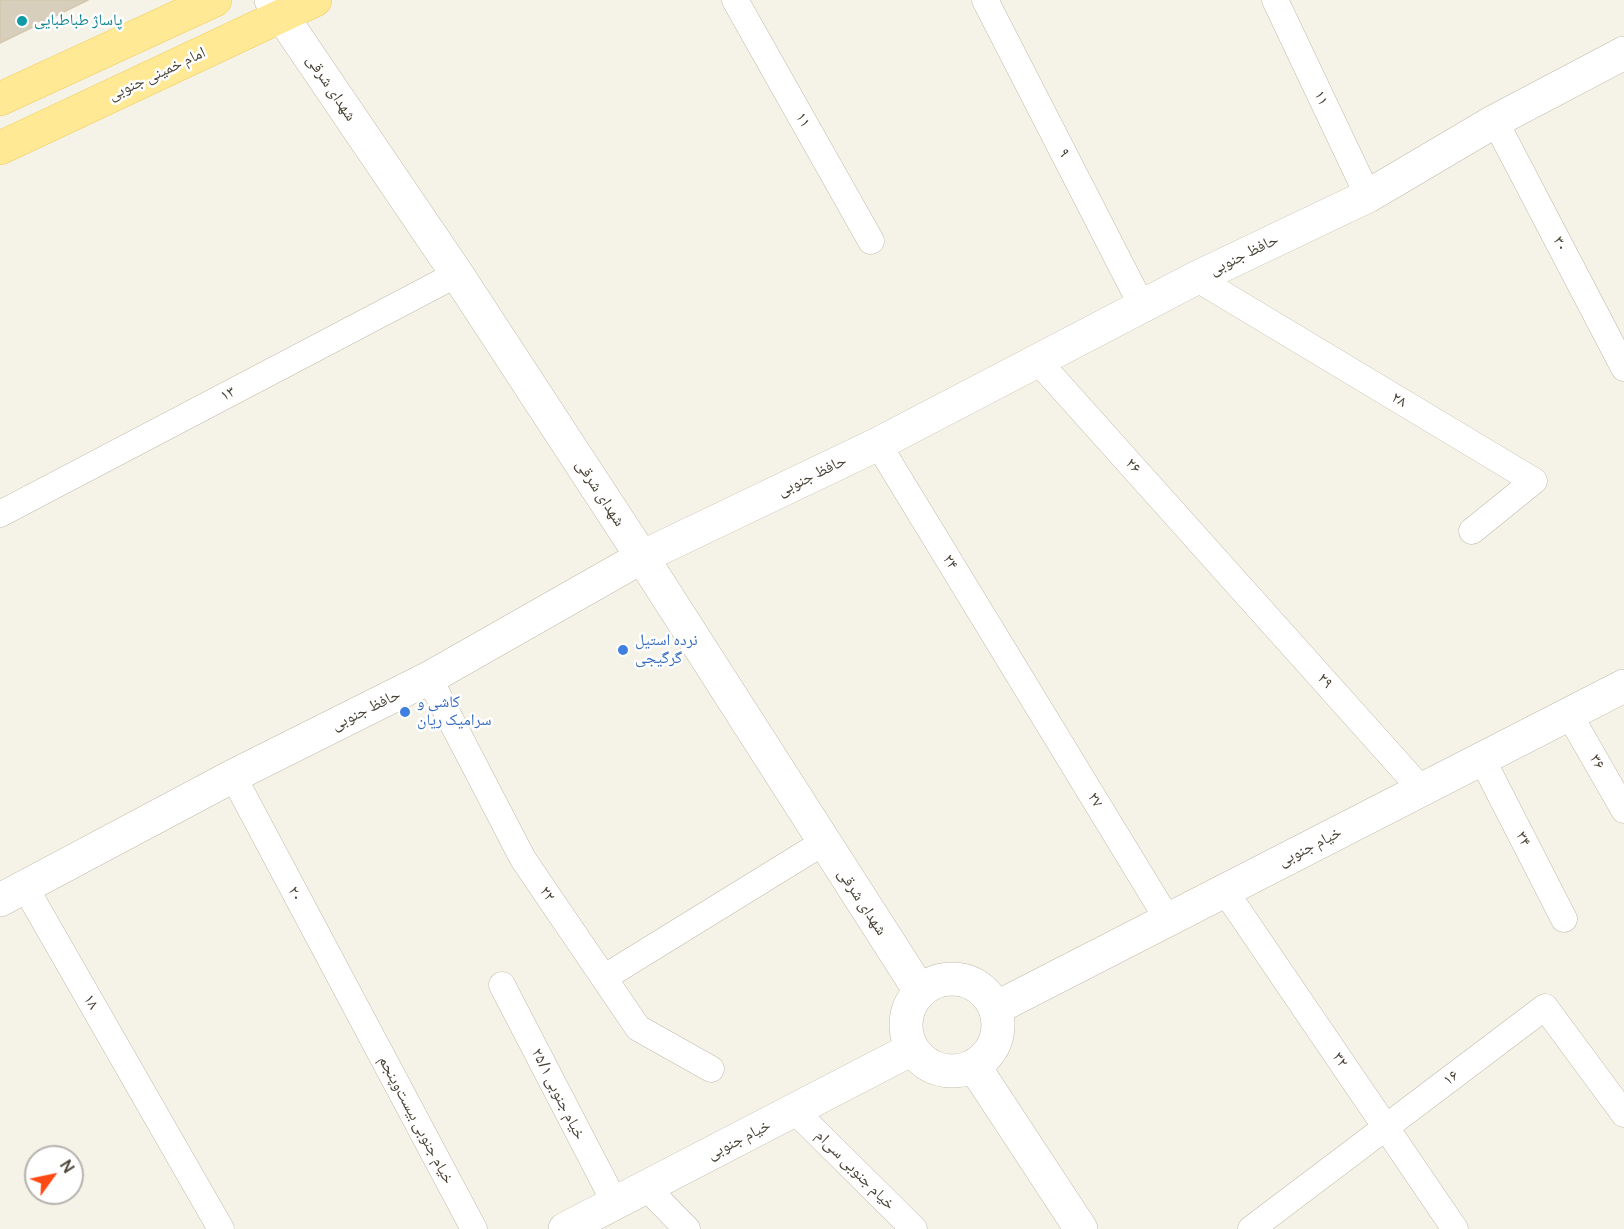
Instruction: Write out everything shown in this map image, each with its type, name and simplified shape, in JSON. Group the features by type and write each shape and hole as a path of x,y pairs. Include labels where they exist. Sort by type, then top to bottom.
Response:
{"main road":[{"path":"0,99 215,0"},
{"name":"امام خمینی جنوبی","path":"0,148 276,8 315,0"}],"street":[{"name":"۱۱","path":"735,0 871,241"},
{"name":"۹","path":"985,0 1142,306"},
{"name":"۱۱","path":"1275,0 1368,196"},
{"name":"شهدای شرقی","path":"276,8 457,274 642,557 920,991"},
{"name":"حافظ جنوبی","path":"12,894 233,776 429,678 642,557 878,444 1142,306 1368,196 1495,121 1624,53"},
{"name":"۳۰","path":"1495,121 1624,368"},
{"name":"۱۳","path":"0,514 457,274"},
{"name":"۲۸","path":"1196,279 1534,481 1472,531"},
{"name":"۲۶","path":"1037,360 1228,572"},
{"name":"۲۴","path":"878,444 1022,681"},
{"name":"۲۹","path":"1228,572 1422,790"},
{"name":"۲۲","path":"429,678 523,859 605,977 638,1029 711,1069"},
{"name":"۲۷","path":"1022,681 1168,920"},
{"name":"خیام جنوبی","path":"996,1008 1624,686"},
{"name":"۳۶","path":"1569,714 1624,810"},
{"name":"۳۴","path":"1482,759 1564,919"},
{"name":"۲۰","path":"233,776 358,1011"},
{"path":"605,977 824,842"},
{"name":"۳۲","path":"1225,891 1455,1229"},
{"name":"۱۸","path":"12,894 158,1118 221,1229"},
{"path":"953,978 971,982 986,993 996,1008 999,1025 996,1041 987,1056 974,1066 957,1071 940,1070 924,1062 912,1050 906,1029 908,1009 920,991 935,982 953,978"},
{"name":"خیام جنوبی ۲۵/۱","path":"502,985 615,1203"},
{"name":"۱۶","path":"1251,1229 1545,1007 1624,1114"},
{"name":"خیام جنوبی بیست‌وپنجم","path":"358,1011 474,1229"},
{"name":"خیام جنوبی","path":"565,1229 912,1050"},
{"path":"974,1066 1081,1229"},
{"name":"خیام جنوبی سی‌ام","path":"795,1111 914,1229"},
{"path":"646,1187 687,1229"}],"building":[{"name":"پاساژ طباطبایی","path":"0,0 88,0 0,43"}],"place":[{"name":"پاساژ طباطبایی","path":"22,21"},
{"name":"نرده استیل گرگیجی","path":"623,650"},
{"name":"کاشی و سرامیک ریان","path":"405,712"}]}
